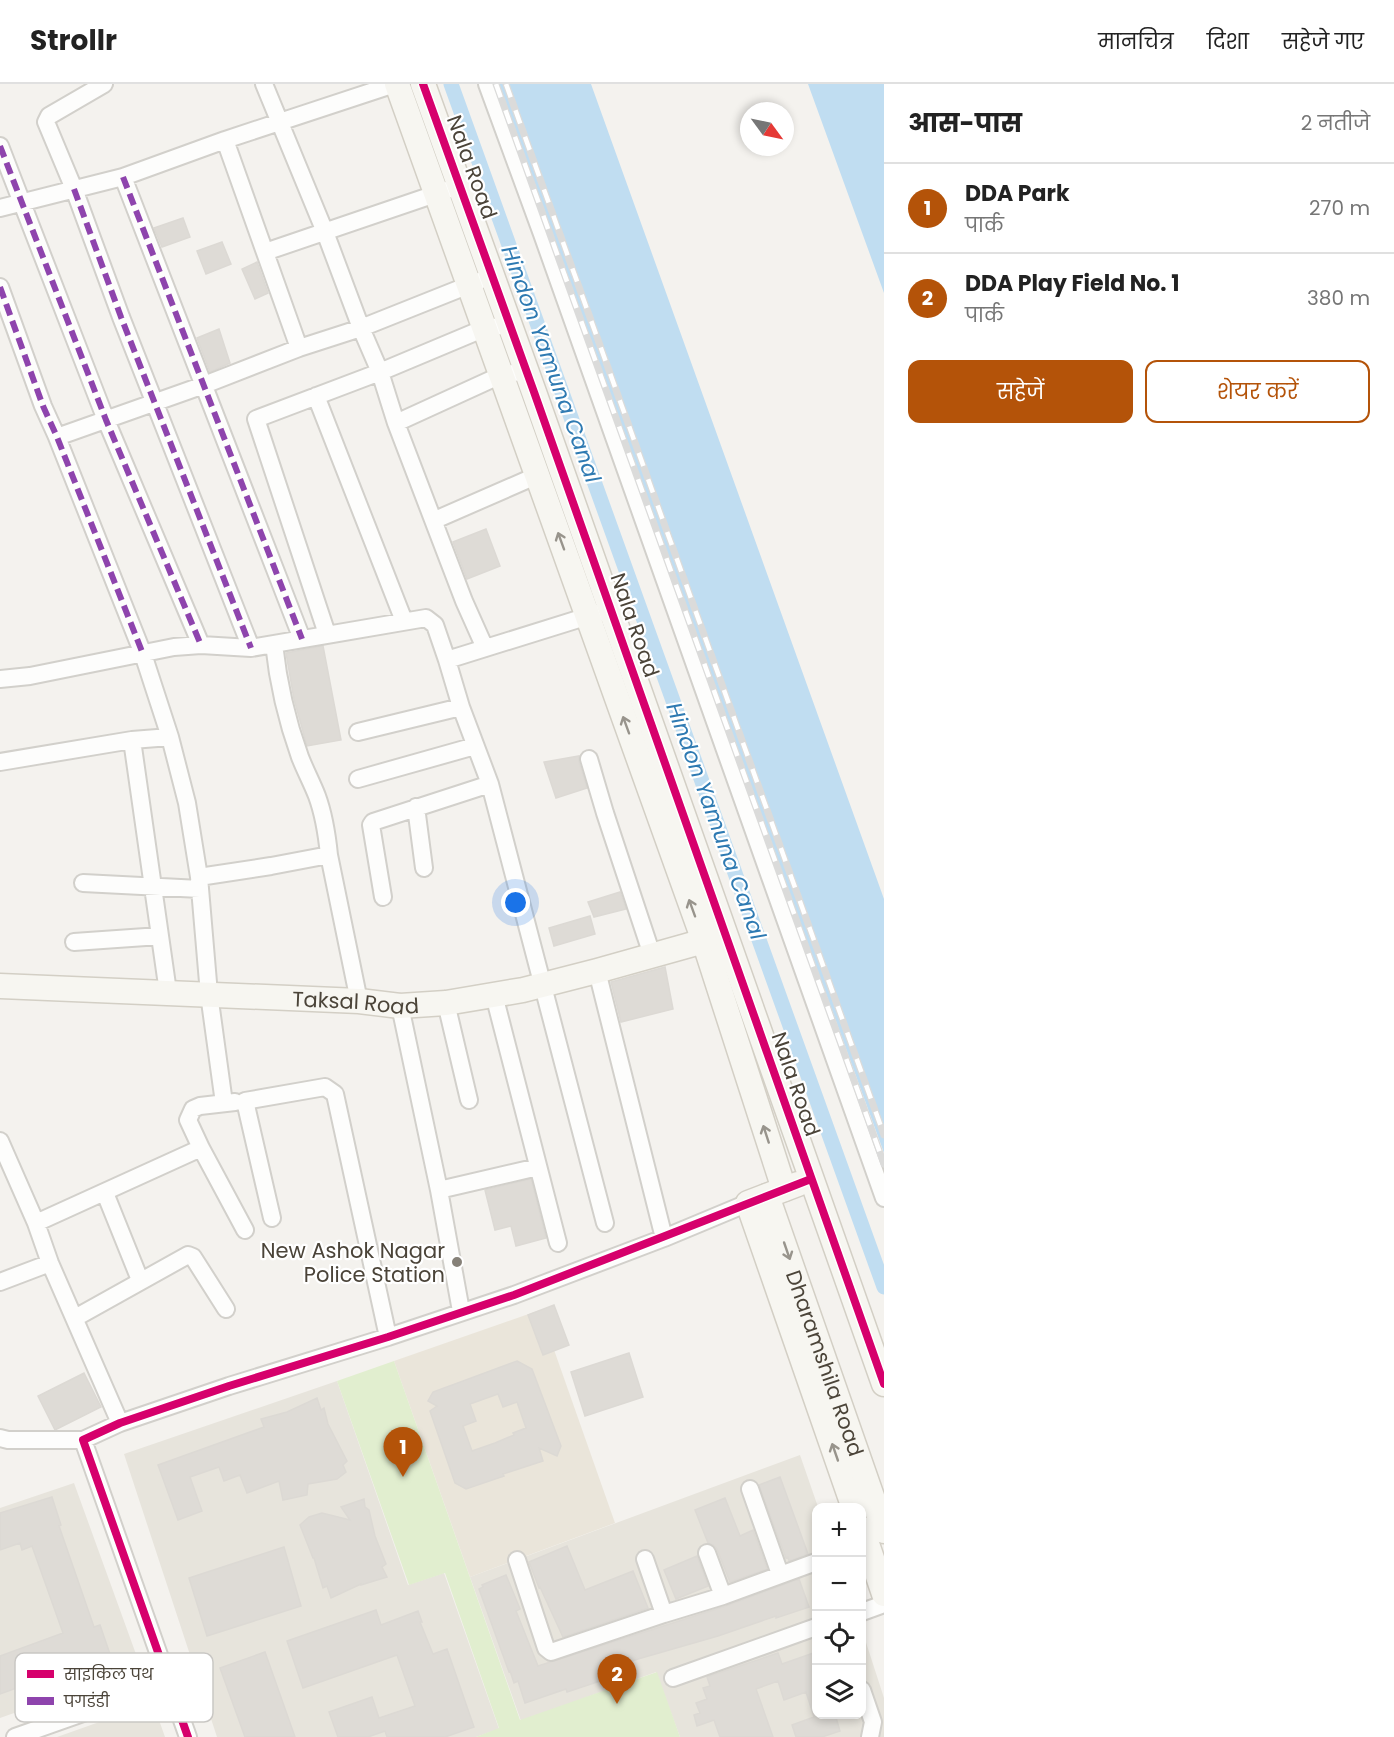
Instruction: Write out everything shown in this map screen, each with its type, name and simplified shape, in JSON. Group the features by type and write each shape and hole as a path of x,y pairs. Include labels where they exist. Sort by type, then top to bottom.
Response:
{"street":[{"path":"104,84 49,116 46,120 251,648"},
{"path":"264,84 380,372 396,423 435,520 464,601 485,648"},
{"path":"0,208 123,177 225,140 396,84"},
{"name":"Nala Road","path":"396,84 588,616 622,677 811,1179 884,1384"},
{"name":"Nala Road","path":"423,84 610,609 622,677 704,941 767,1196"},
{"path":"487,84 884,1198"},
{"path":"225,140 299,348"},
{"path":"0,146 106,420 201,645"},
{"path":"123,177 302,639"},
{"path":"265,252 459,186"},
{"path":"57,436 155,403 299,348 361,328 469,284 492,277"},
{"path":"0,287 7,327 57,436 143,654 170,736 187,803 200,883 209,994 224,1103"},
{"path":"327,634 256,418 380,372 485,328 510,325"},
{"path":"396,423 501,375 526,371"},
{"path":"316,396 404,621"},
{"path":"435,520 538,475"},
{"path":"447,660 610,609"},
{"path":"0,679 30,676 174,646 251,648 404,621 426,618 432,621 490,784 605,1223"},
{"path":"274,644 290,726 301,759 318,797 359,1001"},
{"path":"358,732 461,707"},
{"path":"0,762 170,736"},
{"path":"132,740 168,992"},
{"path":"358,779 475,746"},
{"path":"589,759 652,955"},
{"path":"383,897 371,825 376,820 490,784"},
{"path":"416,807 424,868"},
{"path":"83,883 153,888 200,883 329,855"},
{"path":"74,942 160,936"},
{"name":"Taksal Road","path":"0,986 359,1001 400,1006 446,1003 524,990 704,941"},
{"path":"597,971 664,1238"},
{"path":"494,995 558,1243"},
{"path":"446,1003 469,1100"},
{"path":"400,1006 439,1190 461,1311"},
{"path":"245,1230 201,1148 188,1120 189,1115 193,1109 200,1106 245,1101 325,1087 335,1094 388,1337"},
{"path":"245,1101 272,1218"},
{"path":"0,1141 120,1423"},
{"path":"36,1223 201,1148"},
{"path":"439,1190 538,1167"},
{"path":"0,1438 8,1440 83,1440 120,1423 229,1386 514,1295 811,1179"},
{"path":"105,1193 140,1280"},
{"name":"Dharamshila Road","path":"767,1196 853,1503"},
{"name":"Dharamshila Road","path":"767,1196 884,1594"},
{"path":"75,1318 186,1255 193,1257 226,1309"},
{"path":"0,1282 50,1263"},
{"path":"83,1440 158,1653"},
{"path":"750,1489 780,1574"},
{"path":"707,1553 723,1596"},
{"path":"645,1559 664,1614"},
{"path":"517,1560 546,1648 551,1652 723,1596 812,1563"},
{"path":"864,1611 884,1604"},
{"path":"673,1678 812,1628"},
{"path":"866,1703 873,1722 870,1737"},
{"path":"15,1737 58,1722"},
{"path":"182,1722 188,1737"}],"shaded area":[{"path":"540,1310 615,1523 470,1577 394,1361"},
{"path":"337,1381 408,1585 444,1573 499,1729 476,1737 217,1737 212,1722 213,1653 189,1653 124,1454"},
{"path":"800,1455 817,1503 812,1503 812,1719 866,1719 866,1642 884,1698 884,1737 680,1737 656,1672 521,1721 470,1577"},
{"path":"74,1483 136,1653 15,1653 15,1713 0,1718 0,1508"},
{"path":"99,1722 160,1722 165,1737 57,1737"}],"green space":[{"path":"394,1361 520,1720 657,1672 680,1737 476,1737 499,1728 445,1573 409,1585 337,1381"}],"water":[{"path":"497,84 591,84 884,899 884,1153 620,429"},
{"path":"808,84 884,84 884,293"}],"building":[{"path":"183,218 190,237 162,247 154,228"},
{"path":"222,242 231,264 206,274 197,251"},
{"path":"257,262 268,293 255,299 242,269"},
{"path":"219,329 230,363 210,372 197,338"},
{"path":"486,529 500,566 467,579 453,542"},
{"path":"323,646 341,740 307,746 294,699 286,653"},
{"path":"579,756 587,788 556,798 544,762"},
{"path":"620,892 626,909 594,917 588,902"},
{"path":"590,916 595,934 554,946 549,928"},
{"path":"665,967 673,1009 621,1022 611,982"},
{"path":"531,1179 546,1238 516,1246 511,1226 495,1230 485,1190"},
{"path":"554,1305 569,1345 543,1355 528,1315"},
{"path":"629,1353 643,1397 585,1416 571,1372"},
{"path":"517,1361 532,1369 561,1446 557,1456 539,1448 543,1461 466,1489 455,1483 430,1411 437,1406 428,1401 433,1392","holes":["498,1394 503,1407 517,1402 526,1428 472,1451 463,1426 476,1421 470,1404"]},
{"path":"84,1373 101,1407 55,1430 38,1396"},
{"path":"317,1398 321,1410 324,1408 328,1424 347,1461 343,1465 346,1472 337,1479 308,1484 307,1495 283,1500 279,1481 247,1493 240,1475 224,1481 219,1467 190,1477 202,1511 178,1520 158,1465 264,1427 261,1419 287,1412"},
{"path":"780,1477 808,1554 789,1561 759,1485"},
{"path":"52,1497 61,1525 59,1526 94,1627 100,1625 110,1653 15,1653 15,1689 0,1694 0,1656 63,1633 32,1546 22,1550 20,1543 0,1550 0,1513"},
{"path":"725,1498 740,1536 753,1530 767,1569 730,1582 717,1549 708,1543 695,1510"},
{"path":"364,1499 386,1564 382,1567 387,1577 361,1584 331,1598 327,1586 323,1588 314,1558 300,1525 309,1517 322,1513 350,1520 341,1507"},
{"path":"567,1546 585,1590 633,1571 648,1608 563,1637 529,1562"},
{"path":"284,1547 301,1606 207,1636 189,1578"},
{"path":"697,1556 708,1586 676,1599 664,1570"},
{"path":"506,1575 520,1609 516,1611 538,1666 726,1606 799,1579 809,1607 638,1659 610,1669 612,1677 525,1703 518,1681 514,1683 509,1672 479,1589 483,1587 482,1585"},
{"path":"376,1610 381,1625 418,1611 433,1654 447,1649 474,1727 445,1737 387,1737 385,1731 368,1737 338,1737 329,1712 372,1697 379,1718 415,1706 397,1655 303,1688 287,1641"},
{"path":"265,1652 295,1737 245,1737 220,1668"},
{"path":"778,1653 782,1664 812,1653 812,1711 806,1692 784,1700 778,1681 756,1689 773,1737 720,1737 714,1720 697,1726 694,1715 700,1713 696,1703 707,1699 703,1688 710,1686 707,1677"},
{"path":"812,1718 836,1719 840,1731 822,1737 796,1737 792,1725"}],"waterway":[{"name":"Hindon Yamuna Canal","path":"451,84 884,1287"}],"railway":[{"path":"496,84 884,1164"},
{"path":"506,84 884,1135"}],"marked path":[{"path":"0,146 106,420 201,645"},
{"path":"123,177 302,639"},
{"path":"74,189 121,317 251,648"},
{"path":"0,287 43,406 143,654"}],"cycle path":[{"path":"423,84 884,1384"},
{"path":"158,1653 83,1440 120,1423 229,1386 514,1295 811,1179"},
{"path":"183,1722 188,1737"}],"place":[{"name":"New Ashok Nagar Police Station","path":"457,1262"},
{"name":"DDA Park","path":"403,1477"},
{"name":"DDA Play Field No. 1","path":"617,1704"}]}
